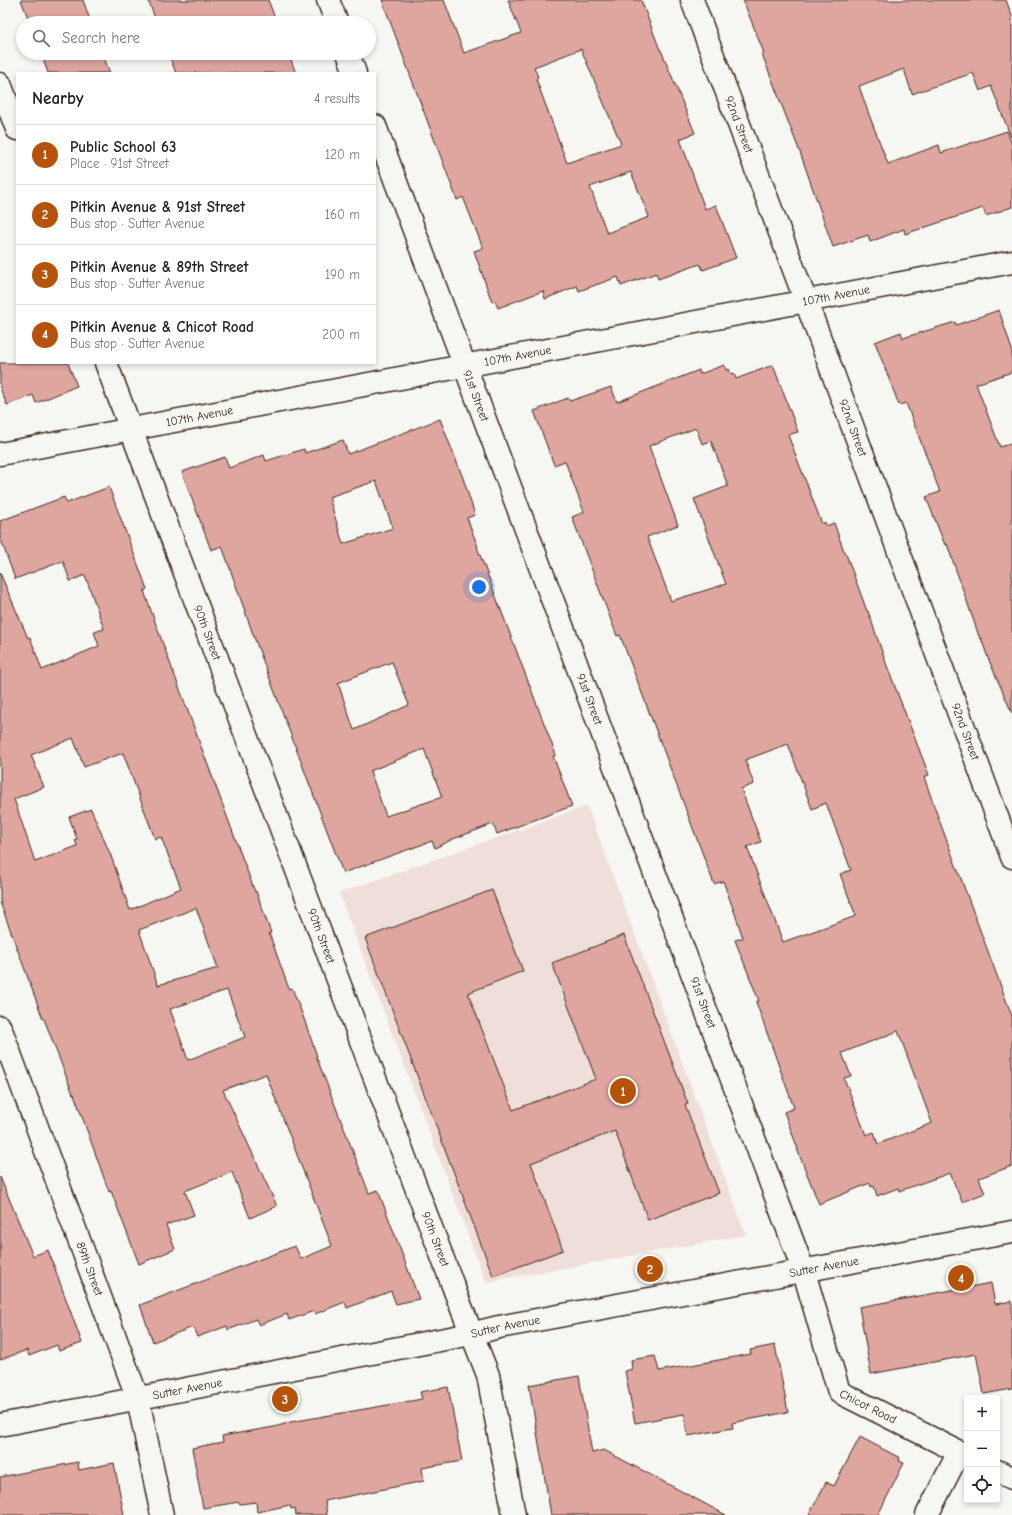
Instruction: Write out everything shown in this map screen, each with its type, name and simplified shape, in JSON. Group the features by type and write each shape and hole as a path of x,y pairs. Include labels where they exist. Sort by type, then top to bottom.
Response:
{"street":[{"path":"328,0 334,16"},
{"name":"92nd Street","path":"692,0 1012,857"},
{"path":"350,60 355,72"},
{"path":"0,84 16,125"},
{"name":"91st Street","path":"376,129 804,1272"},
{"name":"107th Avenue","path":"0,454 1012,262"},
{"name":"90th Street","path":"106,364 471,1334 488,1375 514,1515"},
{"name":"89th Street","path":"0,1027 138,1399 162,1515"},
{"name":"Sutter Avenue","path":"0,1425 471,1334 499,1327 804,1272 1012,1232"},
{"name":"Chicot Road","path":"804,1272 838,1392 963,1454"},
{"path":"927,1515 963,1454"},
{"path":"1000,1472 1012,1478"}],"shaded area":[{"path":"587,806 746,1235 486,1282 339,893"}],"building":[{"path":"21,0 83,0 89,16 27,16"},
{"path":"148,0 268,0 274,16 154,16"},
{"path":"382,0 444,0 464,53 521,33 508,0 641,0 660,50 695,133 680,139 705,209 716,205 736,258 703,270 700,264 658,279 656,273 621,286 618,277 579,291 577,286 545,299 543,291 498,308 495,301 492,302 474,251 483,248 463,197 457,200","holes":["581,49 621,144 567,163 536,79 538,77 534,67","631,172 649,217 607,233 590,187"]},
{"path":"743,0 1006,0 1012,16 1011,137 991,86 980,91 973,73 912,94 904,69 859,86 888,164 939,145 941,153 1007,131 1012,145 1012,207 986,216 983,208 905,234 904,229 870,242 868,235 833,247 801,155 762,54 764,53"},
{"path":"43,60 105,60 110,72 48,72"},
{"path":"171,60 291,60 296,72 176,72"},
{"path":"999,310 1012,350 1012,372 976,384 1000,447 1012,443 1012,713 981,638 980,639 947,544 945,545 926,497 940,492 906,403 899,405 875,342 901,332 903,338 955,322 956,325"},
{"path":"0,363 68,364 77,386 36,403 33,395 7,405 0,388"},
{"path":"724,365 726,370 729,369 731,374 734,373 736,379 773,365 798,432 788,435 822,524 825,522 826,526 834,523 868,611 887,666 929,775 924,777 938,817 1012,1016 1012,1166 979,1178 985,1193 962,1202 950,1173 899,1191 898,1188 877,1196 874,1186 871,1187 870,1183 819,1204 784,1112 794,1108 756,1002 759,1001 735,940 743,938 734,911 723,881 714,884 620,635 617,636 572,517 584,512 565,461 554,465 534,411 568,398 570,401 611,387 617,402 699,370 700,374","holes":["696,428 702,444 711,441 728,486 694,499 726,584 671,601 647,537 678,525 649,446","788,744 812,809 826,803 851,870 840,874 856,916 783,942 747,847 761,842 741,789 754,784 745,760","898,1031 932,1123 878,1144 874,1132 866,1135 844,1078 851,1076 842,1053"]},
{"path":"440,419 463,478 475,515 467,518 556,755 553,756 572,806 497,834 493,824 453,839 435,848 432,841 343,873 254,637 222,546 211,550 182,472 225,457 229,468 264,455 266,461 304,449 305,453 343,440 348,454","holes":["376,481 393,528 343,544 329,497","392,662 409,705 354,730 338,683","424,749 442,797 386,816 370,771"]},
{"path":"109,487 147,589 144,591 163,644 255,892 256,891 289,989 292,988 303,1016 316,1056 369,1193 378,1190 419,1299 396,1304 391,1291 347,1308 345,1302 315,1314 314,1311 289,1320 287,1314 259,1325 256,1319 228,1330 227,1326 197,1337 193,1327 153,1342 140,1305 295,1246 301,1259 332,1246 266,1074 223,1090 277,1206 250,1218 232,1172 185,1191 194,1215 166,1225 175,1249 139,1264 111,1191 109,1192 74,1094 43,1019 0,902 0,573 28,638 30,637 42,670 99,646 94,632 104,629 85,575 70,581 63,561 15,579 0,537 0,521 64,497 67,503","holes":["73,738 84,767 123,753 155,839 161,837 181,888 130,910 111,856 91,809 69,817 77,839 75,840 77,846 35,862 14,799 44,787 31,755","196,908 218,968 158,985 139,930","227,990 245,1037 188,1060 170,1009"]},
{"path":"492,890 523,971 468,993 513,1110 596,1079 552,963 624,935 688,1104 685,1105 719,1193 648,1220 615,1131 531,1163 563,1250 493,1276 365,938"},
{"path":"0,1177 33,1256 48,1250 82,1343 59,1351 57,1345 29,1356 27,1350 0,1360"},
{"path":"991,1283 995,1304 1012,1301 1012,1389 984,1394 976,1354 871,1374 859,1307"},
{"path":"775,1345 788,1412 732,1423 733,1428 688,1436 684,1414 635,1423 625,1371 632,1369 631,1360 655,1356 659,1371 751,1354 750,1350"},
{"path":"579,1376 592,1453 604,1450 726,1515 551,1515 529,1385"},
{"path":"448,1387 462,1461 422,1468 424,1481 325,1501 327,1515 296,1515 295,1508 291,1509 290,1505 257,1512 256,1502 240,1504 239,1502 203,1508 192,1448 223,1442 222,1436 274,1427 285,1423 422,1399 420,1392"},
{"path":"860,1437 900,1458 899,1461 904,1463 878,1515 809,1515 826,1482 834,1486"},
{"path":"78,1462 79,1470 114,1463 124,1515 0,1515 0,1477"}],"place":[{"name":"Public School 63","path":"623,1091"},
{"name":"Pitkin Avenue & 91st Street","path":"650,1269"},
{"name":"Pitkin Avenue & Chicot Road","path":"961,1278"},
{"name":"Pitkin Avenue & 89th Street","path":"285,1399"}]}
